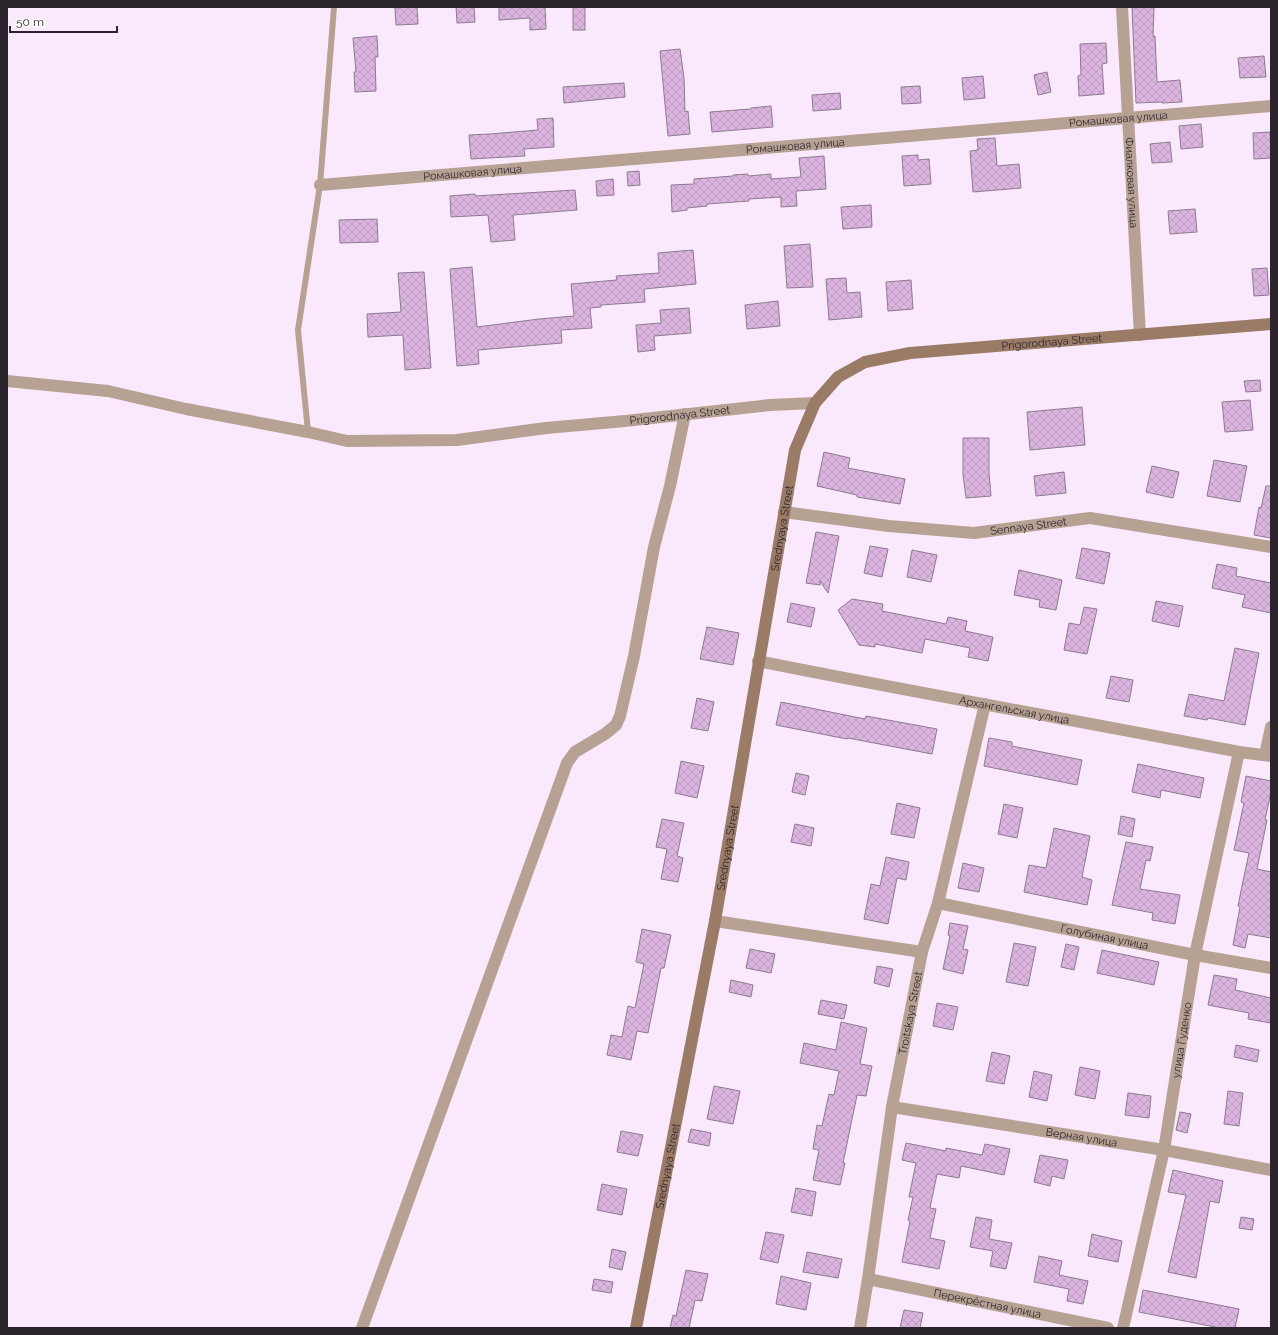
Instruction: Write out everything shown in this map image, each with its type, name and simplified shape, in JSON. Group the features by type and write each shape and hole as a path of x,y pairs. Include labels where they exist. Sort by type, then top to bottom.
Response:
{"street":[{"name":"Фиалковая улица","path":"1122,7 1140,334"},
{"name":"Ромашковая улица","path":"320,185 1271,106"},
{"name":"Prigorodnaya Street","path":"838,378 865,362 910,353 1271,324"},
{"name":"Srednyaya Street","path":"636,1328 715,921 795,450 815,403 838,378"},
{"name":"Prigorodnaya Street","path":"7,381 108,391 186,409 308,432 347,441 458,440 546,428 625,422 770,405 815,403"},
{"path":"362,1328 567,763 575,752 605,734 616,725 620,716 634,656 654,547 670,486 684,414"},
{"name":"Sennaya Street","path":"784,512 889,526 974,533 1090,518 1271,547"},
{"name":"Архангельская улица","path":"758,661 887,687 1239,752 1268,756"},
{"name":"Troitskaya Street","path":"860,1328 892,1107 922,952 938,902 985,704"},
{"path":"1268,756 1271,727"},
{"name":"улица Гуденко","path":"1123,1328 1164,1150 1195,955 1239,752"},
{"name":"Голубиная улица","path":"938,902 1195,955 1271,968"},
{"path":"715,921 922,952"},
{"name":"Верная улица","path":"892,1107 1164,1150 1271,1170"},
{"name":"Перекрёстная улица","path":"868,1279 1108,1328"}],"lane":[{"path":"308,432 298,330 320,185 334,7"}],"building":[{"path":"417,7 418,24 396,25 395,8"},
{"path":"456,7 474,7 475,22 457,23"},
{"path":"499,7 545,7 546,29 530,30 530,18 499,20"},
{"path":"573,7 585,7 585,30 573,30"},
{"path":"1132,7 1154,7 1153,37 1155,36 1157,82 1180,80 1182,102 1136,103"},
{"path":"377,36 378,57 375,57 376,91 355,92 354,72 356,72 353,38"},
{"path":"1106,43 1107,63 1102,64 1104,94 1079,96 1078,76 1081,75 1080,44"},
{"path":"680,49 684,78 685,112 688,111 690,134 668,136 660,51"},
{"path":"1264,56 1266,77 1240,78 1238,58"},
{"path":"1047,72 1051,92 1038,95 1034,75"},
{"path":"983,76 985,98 964,100 962,78"},
{"path":"624,83 625,97 564,103 563,87"},
{"path":"920,86 921,103 902,104 901,87"},
{"path":"840,93 841,109 813,111 812,95"},
{"path":"771,106 773,127 712,132 710,112"},
{"path":"553,118 554,147 524,149 525,156 471,159 469,135 538,130 537,119"},
{"path":"1201,124 1203,147 1181,149 1179,126"},
{"path":"1270,132 1271,158 1254,159 1253,133"},
{"path":"995,138 997,166 1019,164 1021,188 973,192 970,151 978,150 977,139"},
{"path":"1170,142 1172,162 1152,163 1150,144"},
{"path":"918,155 918,160 929,159 931,184 904,186 902,156"},
{"path":"824,156 826,189 796,191 797,206 781,207 781,197 707,204 707,206 687,208 687,210 672,212 671,185 694,184 694,179 748,174 748,176 771,174 771,179 801,177 799,158"},
{"path":"639,171 640,185 628,186 627,172"},
{"path":"613,179 614,195 597,196 596,181"},
{"path":"575,190 577,210 513,215 515,240 491,242 488,215 451,217 450,196"},
{"path":"871,205 872,227 843,229 841,207"},
{"path":"1195,209 1197,232 1170,234 1168,211"},
{"path":"377,219 378,242 340,243 339,220"},
{"path":"810,244 813,287 787,288 784,246"},
{"path":"693,250 696,284 644,289 645,302 601,305 601,307 590,308 592,328 561,330 562,343 478,350 479,364 457,366 450,269 472,267 477,327 574,316 571,284 617,280 616,276 659,273 658,253"},
{"path":"1267,268 1269,295 1254,296 1252,269"},
{"path":"424,272 431,368 405,370 403,335 368,337 367,314 401,312 398,273"},
{"path":"846,278 847,293 860,292 862,317 829,320 826,279"},
{"path":"911,280 913,309 888,311 886,282"},
{"path":"778,301 780,326 747,329 745,305"},
{"path":"689,308 691,333 654,336 655,350 638,352 636,325 661,323 660,310"},
{"path":"1260,380 1261,391 1246,392 1244,381"},
{"path":"1250,400 1253,430 1225,432 1222,402"},
{"path":"1082,407 1085,445 1030,450 1027,412"},
{"path":"963,438 989,438 989,473 991,496 966,498 963,474"},
{"path":"824,452 850,458 848,468 905,479 900,504 857,497 857,495 817,486"},
{"path":"1214,460 1247,466 1240,502 1207,496"},
{"path":"1152,466 1179,472 1173,498 1146,492"},
{"path":"1064,472 1066,493 1036,496 1034,476"},
{"path":"1266,486 1271,486 1271,538 1254,535 1259,507 1261,508"},
{"path":"816,532 839,536 828,593 820,581 820,585 806,583"},
{"path":"870,546 888,549 882,577 864,573"},
{"path":"1082,548 1110,553 1104,584 1076,578"},
{"path":"912,550 937,555 931,582 907,577"},
{"path":"1217,564 1237,568 1236,576 1271,583 1271,613 1242,607 1245,595 1212,588"},
{"path":"1019,570 1062,580 1056,610 1039,607 1040,600 1014,595"},
{"path":"852,599 883,604 882,611 946,624 948,617 967,621 965,631 993,637 988,661 968,657 970,648 925,639 922,653 875,644 875,647 859,645 838,610"},
{"path":"1156,601 1183,606 1179,627 1152,621"},
{"path":"791,603 815,608 811,627 787,622"},
{"path":"1084,607 1097,609 1087,654 1064,650 1069,623 1080,625"},
{"path":"707,627 739,633 733,665 700,659"},
{"path":"1235,648 1259,653 1245,725 1208,718 1207,720 1184,716 1189,694 1224,701"},
{"path":"1111,676 1133,680 1129,702 1106,698"},
{"path":"697,698 714,702 708,731 691,728"},
{"path":"781,702 865,719 866,716 937,729 932,754 776,725"},
{"path":"989,738 1012,742 1012,746 1082,760 1077,785 984,766"},
{"path":"681,761 704,766 697,798 675,793"},
{"path":"1138,764 1204,778 1200,798 1161,790 1160,798 1132,792"},
{"path":"796,773 809,776 805,795 792,792"},
{"path":"1246,776 1271,781 1271,792 1265,820 1267,820 1257,869 1271,872 1271,938 1248,934 1245,948 1233,945 1240,907 1238,906 1249,853 1234,850 1244,803 1241,802"},
{"path":"897,803 920,808 914,838 891,834"},
{"path":"1004,804 1023,808 1017,838 998,834"},
{"path":"1121,816 1135,819 1132,837 1118,834"},
{"path":"662,819 684,823 677,856 683,858 678,882 661,879 667,849 656,847"},
{"path":"795,824 814,828 811,846 791,842"},
{"path":"1054,828 1090,836 1082,877 1092,880 1087,905 1024,892 1029,865 1046,868"},
{"path":"1126,842 1153,847 1150,861 1146,860 1140,889 1180,895 1175,924 1152,920 1153,913 1112,905"},
{"path":"886,857 909,862 906,880 897,878 888,924 864,919 871,884 880,886"},
{"path":"963,863 984,868 979,892 958,888"},
{"path":"950,923 968,926 963,949 968,950 963,974 943,969 950,936 948,935"},
{"path":"642,929 671,935 664,968 661,968 648,1033 637,1031 631,1060 607,1055 611,1035 622,1037 628,1006 635,1008 644,964 636,962"},
{"path":"1014,943 1036,947 1028,986 1006,982"},
{"path":"1066,944 1079,947 1074,970 1061,967"},
{"path":"750,949 775,954 771,973 746,968"},
{"path":"1102,950 1159,962 1154,985 1097,973"},
{"path":"877,966 893,969 889,987 874,983"},
{"path":"1214,975 1237,979 1235,990 1271,998 1271,1023 1248,1019 1249,1013 1208,1005"},
{"path":"731,980 753,985 751,997 729,992"},
{"path":"821,1000 847,1005 844,1019 818,1014"},
{"path":"937,1003 958,1007 953,1030 933,1026"},
{"path":"841,1022 867,1028 860,1064 872,1066 866,1096 857,1095 840,1185 813,1180 819,1150 813,1149 817,1125 822,1126 829,1094 834,1095 839,1071 800,1063 804,1043 836,1050"},
{"path":"1236,1045 1259,1050 1257,1062 1234,1057"},
{"path":"992,1052 1010,1056 1004,1084 986,1081"},
{"path":"1080,1067 1100,1071 1095,1099 1075,1095"},
{"path":"1034,1071 1052,1075 1047,1101 1029,1097"},
{"path":"714,1086 740,1091 733,1124 707,1119"},
{"path":"1228,1091 1243,1093 1239,1126 1224,1124"},
{"path":"1128,1093 1151,1096 1149,1118 1125,1115"},
{"path":"1180,1112 1191,1114 1187,1133 1176,1130"},
{"path":"691,1129 711,1133 709,1146 688,1142"},
{"path":"621,1131 643,1135 638,1156 617,1152"},
{"path":"906,1143 946,1151 946,1148 982,1155 985,1144 1010,1149 1004,1175 961,1166 959,1178 937,1174 930,1208 936,1209 930,1238 945,1241 939,1269 902,1262 910,1221 908,1220 913,1197 909,1197 916,1163 902,1160"},
{"path":"1040,1155 1068,1160 1064,1179 1052,1176 1050,1186 1034,1182"},
{"path":"1173,1170 1223,1181 1219,1203 1210,1201 1196,1278 1168,1272 1186,1195 1168,1192"},
{"path":"602,1184 627,1189 622,1215 597,1210"},
{"path":"796,1188 816,1192 812,1216 791,1212"},
{"path":"976,1217 992,1220 989,1239 1012,1243 1006,1269 990,1266 993,1251 970,1247"},
{"path":"1241,1217 1254,1219 1252,1230 1239,1228"},
{"path":"766,1232 784,1235 778,1263 760,1259"},
{"path":"1092,1234 1122,1241 1118,1262 1088,1256"},
{"path":"612,1249 626,1252 622,1270 609,1267"},
{"path":"807,1252 842,1259 838,1278 803,1272"},
{"path":"1039,1256 1062,1261 1059,1275 1088,1281 1083,1304 1067,1301 1069,1289 1034,1282"},
{"path":"686,1270 708,1274 702,1301 695,1300 689,1328 670,1328 673,1315 676,1316"},
{"path":"781,1276 811,1283 806,1310 776,1304"},
{"path":"594,1279 613,1282 611,1293 592,1290"},
{"path":"1143,1290 1239,1309 1235,1328 1220,1328 1139,1312"},
{"path":"904,1310 923,1313 920,1328 900,1328"}]}
